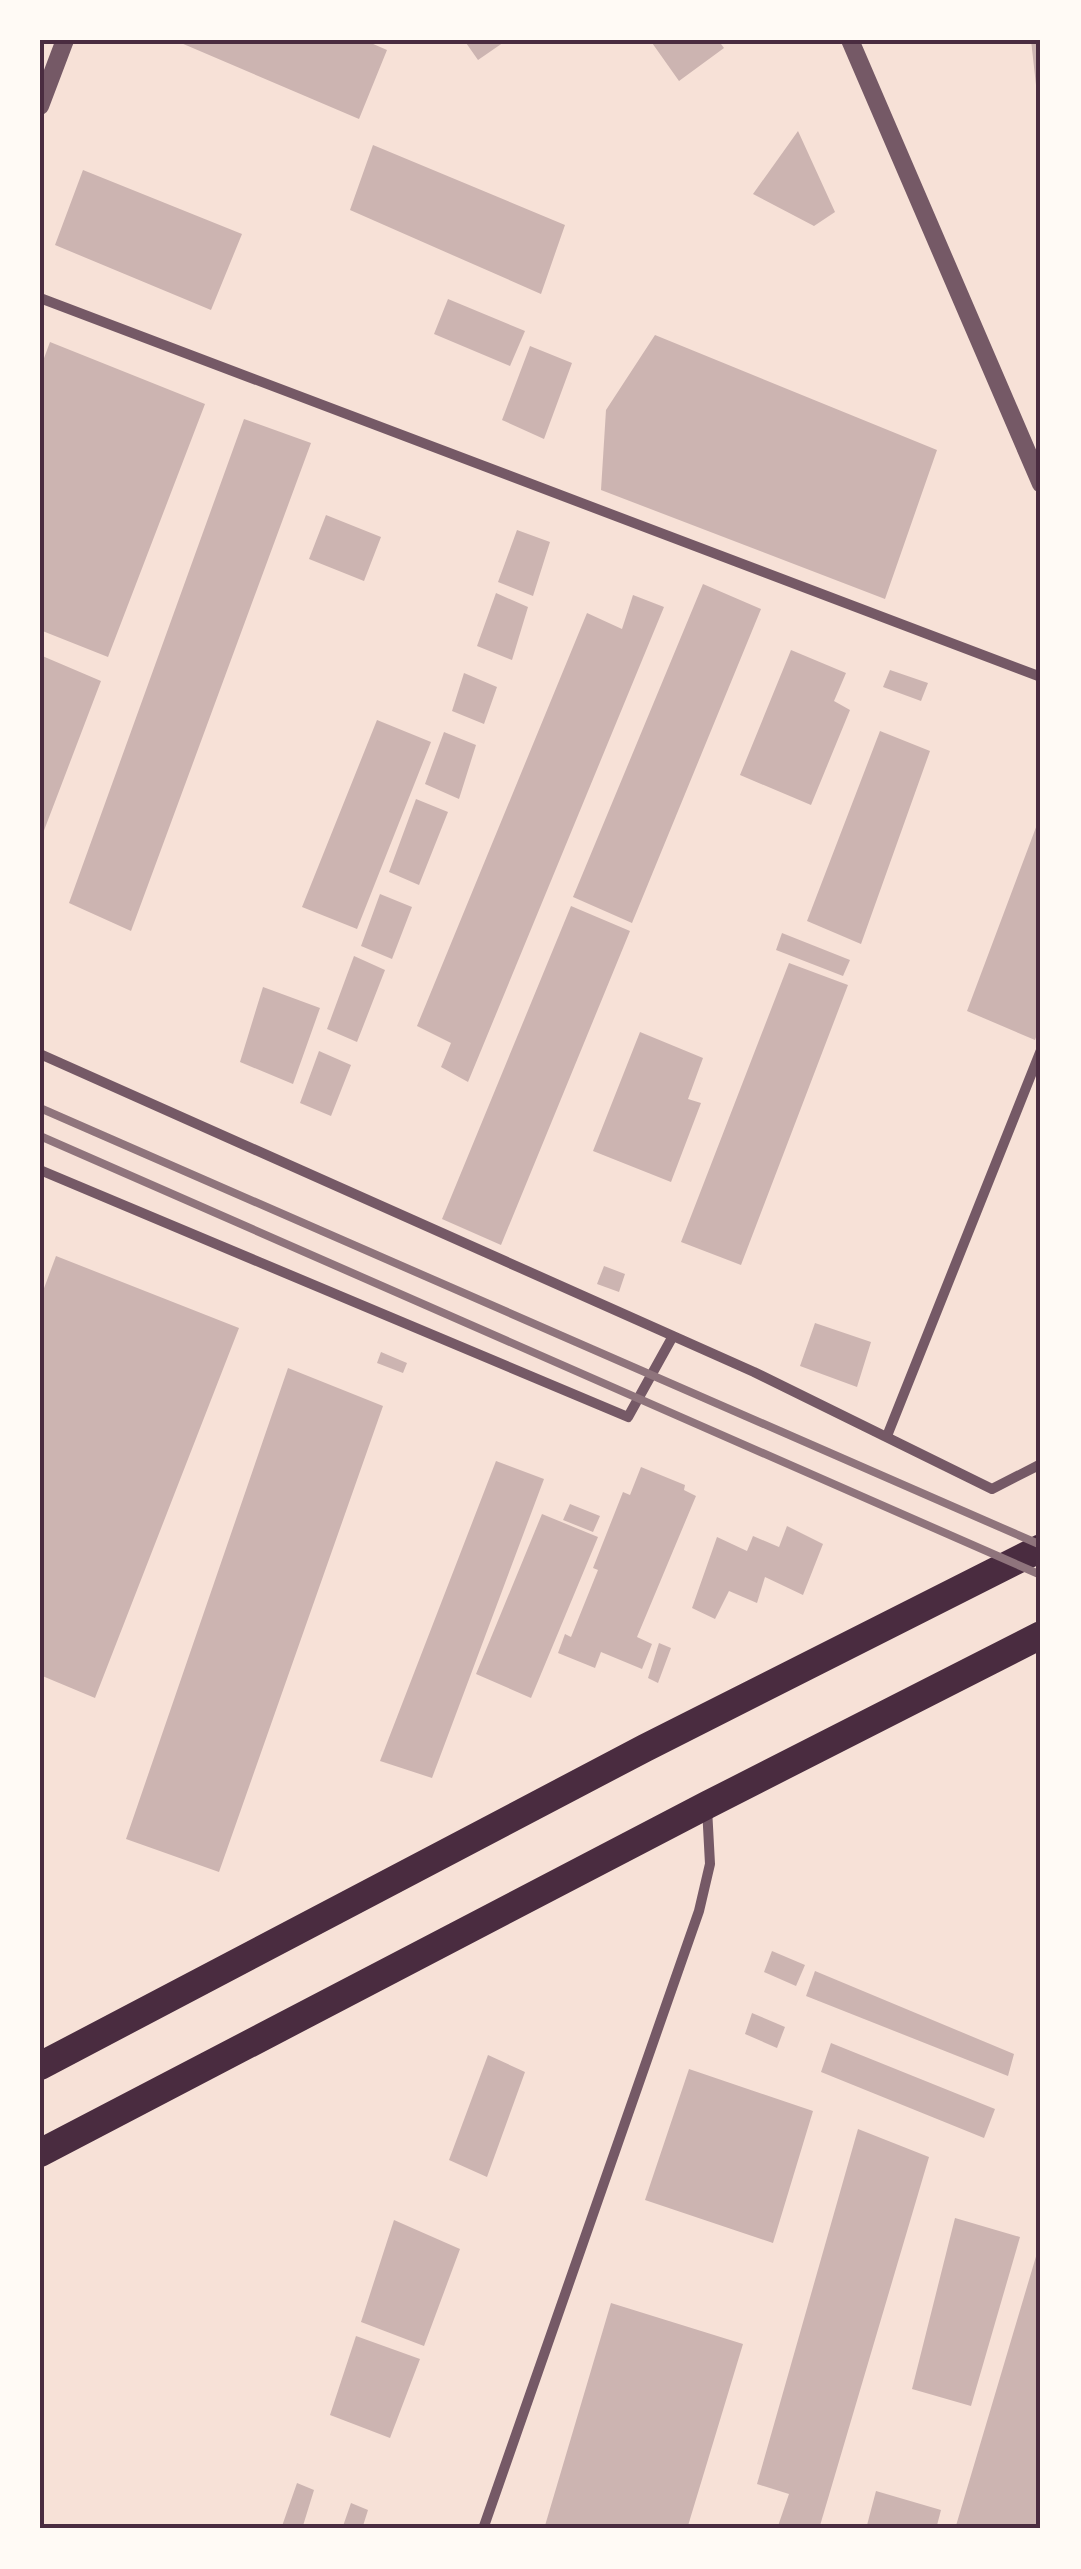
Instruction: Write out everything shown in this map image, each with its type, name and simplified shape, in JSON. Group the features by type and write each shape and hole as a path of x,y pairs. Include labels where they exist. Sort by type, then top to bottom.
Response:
{"highway":[{"path":"40,2066 644,1748 1041,1548"},
{"path":"40,2153 707,1805 1041,1636"}],"street":[{"path":"40,106 65,40"},
{"path":"850,40 1041,484"},
{"path":"40,298 1041,678"},
{"path":"887,1436 1041,1050"},
{"path":"40,1054 673,1336 992,1489 1041,1464"},
{"path":"40,1170 628,1417 673,1336"},
{"path":"483,2529 699,1910 710,1864 707,1805"}],"building":[{"path":"174,40 364,40 387,50 359,119"},
{"path":"464,40 507,40 478,60"},
{"path":"650,40 718,40 724,48 679,81"},
{"path":"1031,40 1041,40 1041,103 1038,103"},
{"path":"798,131 835,212 814,226 753,194"},
{"path":"373,145 565,225 541,294 350,210"},
{"path":"83,170 242,234 211,310 55,245"},
{"path":"448,299 525,331 510,366 434,334"},
{"path":"655,335 937,450 885,599 601,490 606,410"},
{"path":"50,342 205,404 108,657 40,630 40,369"},
{"path":"530,346 572,363 544,439 502,420"},
{"path":"244,419 311,443 131,931 69,903"},
{"path":"326,515 381,537 364,581 309,559"},
{"path":"517,530 550,542 533,596 498,582"},
{"path":"703,584 761,609 632,923 573,897"},
{"path":"496,593 528,607 512,660 477,646"},
{"path":"633,595 664,607 468,1082 441,1067 451,1043 417,1026 587,613 622,629"},
{"path":"791,650 846,673 834,701 850,710 811,805 740,775"},
{"path":"40,655 101,681 40,841"},
{"path":"890,670 928,683 921,701 883,687"},
{"path":"464,673 497,687 484,724 452,711"},
{"path":"377,720 431,742 357,929 302,907"},
{"path":"880,731 930,751 861,944 807,921"},
{"path":"444,732 476,745 459,799 425,784"},
{"path":"416,799 448,812 419,885 389,872"},
{"path":"1041,814 1041,1024 1035,1040 967,1011"},
{"path":"380,894 412,907 392,959 361,946"},
{"path":"571,906 630,931 501,1245 442,1219"},
{"path":"782,933 850,960 843,976 776,950"},
{"path":"354,956 385,970 357,1042 327,1029"},
{"path":"789,963 848,985 741,1265 681,1242"},
{"path":"263,987 320,1008 293,1084 240,1062"},
{"path":"640,1032 703,1058 688,1099 701,1103 671,1182 593,1151"},
{"path":"319,1051 351,1065 331,1116 300,1103"},
{"path":"56,1256 239,1328 95,1698 40,1675 40,1299"},
{"path":"604,1266 625,1274 619,1292 597,1284"},
{"path":"815,1323 871,1342 857,1387 800,1366"},
{"path":"381,1352 407,1363 403,1373 377,1363"},
{"path":"288,1368 383,1406 219,1872 126,1839"},
{"path":"496,1461 544,1479 432,1778 380,1761"},
{"path":"641,1467 685,1485 684,1490 696,1496 637,1637 652,1644 642,1669 601,1652 595,1668 558,1653 565,1634 571,1637 623,1492 630,1495"},
{"path":"570,1504 600,1516 593,1532 563,1520"},
{"path":"542,1514 598,1537 531,1698 476,1674"},
{"path":"787,1526 823,1544 803,1595 765,1577 757,1603 729,1591 715,1619 692,1608 717,1537 747,1551 753,1536 779,1547"},
{"path":"659,1643 671,1648 658,1683 648,1678"},
{"path":"772,1951 805,1965 796,1986 764,1972"},
{"path":"815,1971 1014,2054 1008,2076 806,1996"},
{"path":"752,2013 785,2027 777,2048 745,2034"},
{"path":"831,2043 995,2109 984,2138 821,2072"},
{"path":"488,2055 525,2072 487,2177 449,2160"},
{"path":"689,2069 813,2111 773,2243 645,2200"},
{"path":"858,2129 929,2157 819,2529 777,2529 789,2494 757,2484"},
{"path":"955,2218 1020,2237 971,2406 912,2389"},
{"path":"394,2220 460,2249 424,2346 361,2322"},
{"path":"1040,2243 1041,2529 955,2529"},
{"path":"611,2303 743,2344 687,2529 544,2529"},
{"path":"356,2336 420,2359 390,2438 330,2415"},
{"path":"297,2483 314,2490 302,2529 281,2529"},
{"path":"876,2491 941,2510 936,2529 866,2529"},
{"path":"351,2503 368,2510 362,2529 342,2529"}],"railway":[{"path":"40,1108 1041,1545"},
{"path":"40,1136 1041,1575"}]}
